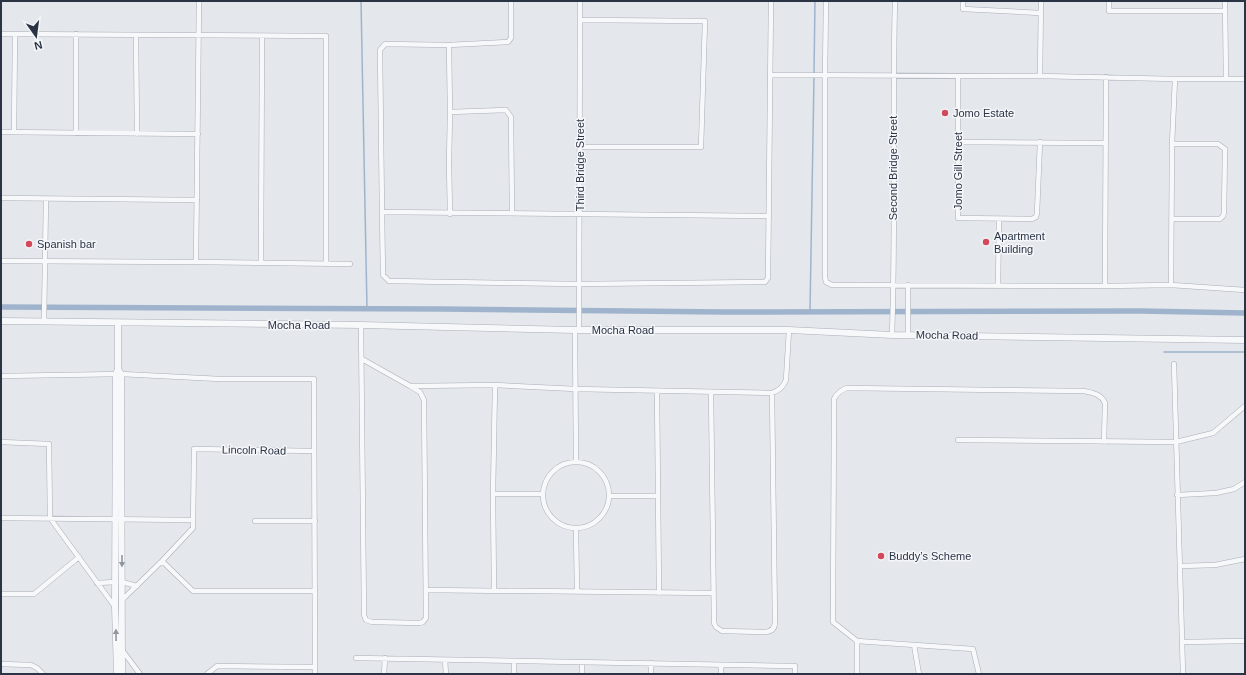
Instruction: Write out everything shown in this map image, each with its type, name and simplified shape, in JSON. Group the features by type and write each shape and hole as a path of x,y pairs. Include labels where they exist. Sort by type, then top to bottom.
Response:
{"street":[{"path":"196,262 199,1"},
{"path":"512,1 511,38 508,42 449,46 385,44 380,50 383,275 389,281 579,284 766,282 768,278 771,1"},
{"name":"Third Bridge Street","path":"576,462 577,330 579,284 580,1"},
{"path":"826,1 826,282 832,285 1171,285 1245,290"},
{"name":"Second Bridge Street","path":"892,335 893,75 895,1"},
{"path":"963,1 963,9 1040,12"},
{"path":"1040,1 1040,76"},
{"path":"1108,1 1109,11 1225,11"},
{"path":"1225,1 1226,79"},
{"path":"580,20 705,21 701,147 580,147"},
{"path":"1,34 326,36 326,264"},
{"path":"14,132 15,34"},
{"path":"76,34 76,133"},
{"path":"136,35 137,134"},
{"path":"260,263 262,36"},
{"path":"449,46 450,214"},
{"path":"770,75 1040,76 1245,79"},
{"name":"Jomo Gill Street","path":"958,76 958,218 999,219"},
{"path":"1105,286 1106,77"},
{"path":"1171,285 1172,144 1175,79"},
{"path":"450,112 506,110 511,117 512,213"},
{"path":"1,132 198,134"},
{"path":"958,142 1106,143"},
{"path":"998,286 999,219 1032,219 1036,217 1040,142"},
{"path":"1172,144 1218,144 1225,149 1223,216 1220,219 1172,219"},
{"path":"1,198 197,200"},
{"path":"44,318 46,198"},
{"path":"382,212 450,214 512,213 579,215 769,216"},
{"path":"1,261 350,264"},
{"path":"908,285 908,335"},
{"name":"Mocha Road","path":"1,321 44,318 118,322 361,325 577,330 789,330 892,335 1245,340"},
{"path":"117,674 115,607 119,582 118,322"},
{"path":"361,325 365,618 372,622 420,623 426,618 424,400 420,392 362,359"},
{"path":"410,386 495,385 576,390 772,393 780,390 786,380 789,330"},
{"path":"1174,364 1183,674"},
{"path":"1,376 118,372 220,379 314,379 315,674"},
{"path":"494,591 493,494 495,385"},
{"path":"979,674 974,649 857,641 833,622 834,400 838,392 848,388 1084,391 1099,395 1103,398 1105,403 1104,442"},
{"path":"657,391 659,592"},
{"path":"711,392 714,623 722,631 770,632 775,626 772,393"},
{"path":"958,440 1176,442 1212,433 1245,406"},
{"path":"1,442 49,444 50,518 115,607"},
{"name":"Lincoln Road","path":"192,520 194,449 314,451"},
{"path":"576,462 586,464 600,472 608,485 610,496 606,511 600,519 591,525 576,529 566,527 552,519 544,505 542,494 546,480 553,472 566,464 576,462"},
{"path":"1177,495 1216,493 1234,489 1245,482"},
{"path":"493,494 542,494"},
{"path":"610,496 658,496"},
{"path":"1,518 192,520 193,528 122,600"},
{"path":"255,521 315,521"},
{"path":"576,529 577,592"},
{"path":"1,594 34,594 79,557"},
{"path":"1180,566 1216,565 1245,559"},
{"path":"162,561 193,591 315,591"},
{"path":"119,582 122,600 122,674"},
{"path":"97,583 119,582 137,586"},
{"path":"426,590 713,593"},
{"path":"857,641 857,674"},
{"path":"1182,642 1245,641"},
{"path":"914,645 918,674"},
{"path":"122,650 140,674"},
{"path":"356,658 795,666 795,674"},
{"path":"384,658 384,674"},
{"path":"446,660 446,674"},
{"path":"514,661 514,674"},
{"path":"582,662 582,674"},
{"path":"650,663 651,674"},
{"path":"1,664 31,665 43,674"},
{"path":"721,665 721,674"},
{"path":"207,674 217,666 315,667"}],"waterway":[{"path":"361,1 367,309"},
{"path":"814,73 815,1"},
{"path":"810,311 814,77"},
{"path":"1,307 724,312 1141,311 1245,313"},
{"path":"1164,352 1245,352"}],"place":[{"name":"Jomo Estate","path":"945,113"},
{"name":"Apartment Building","path":"986,242"},
{"name":"Spanish bar","path":"29,244"},
{"name":"Buddy’s Scheme","path":"881,556"}]}
